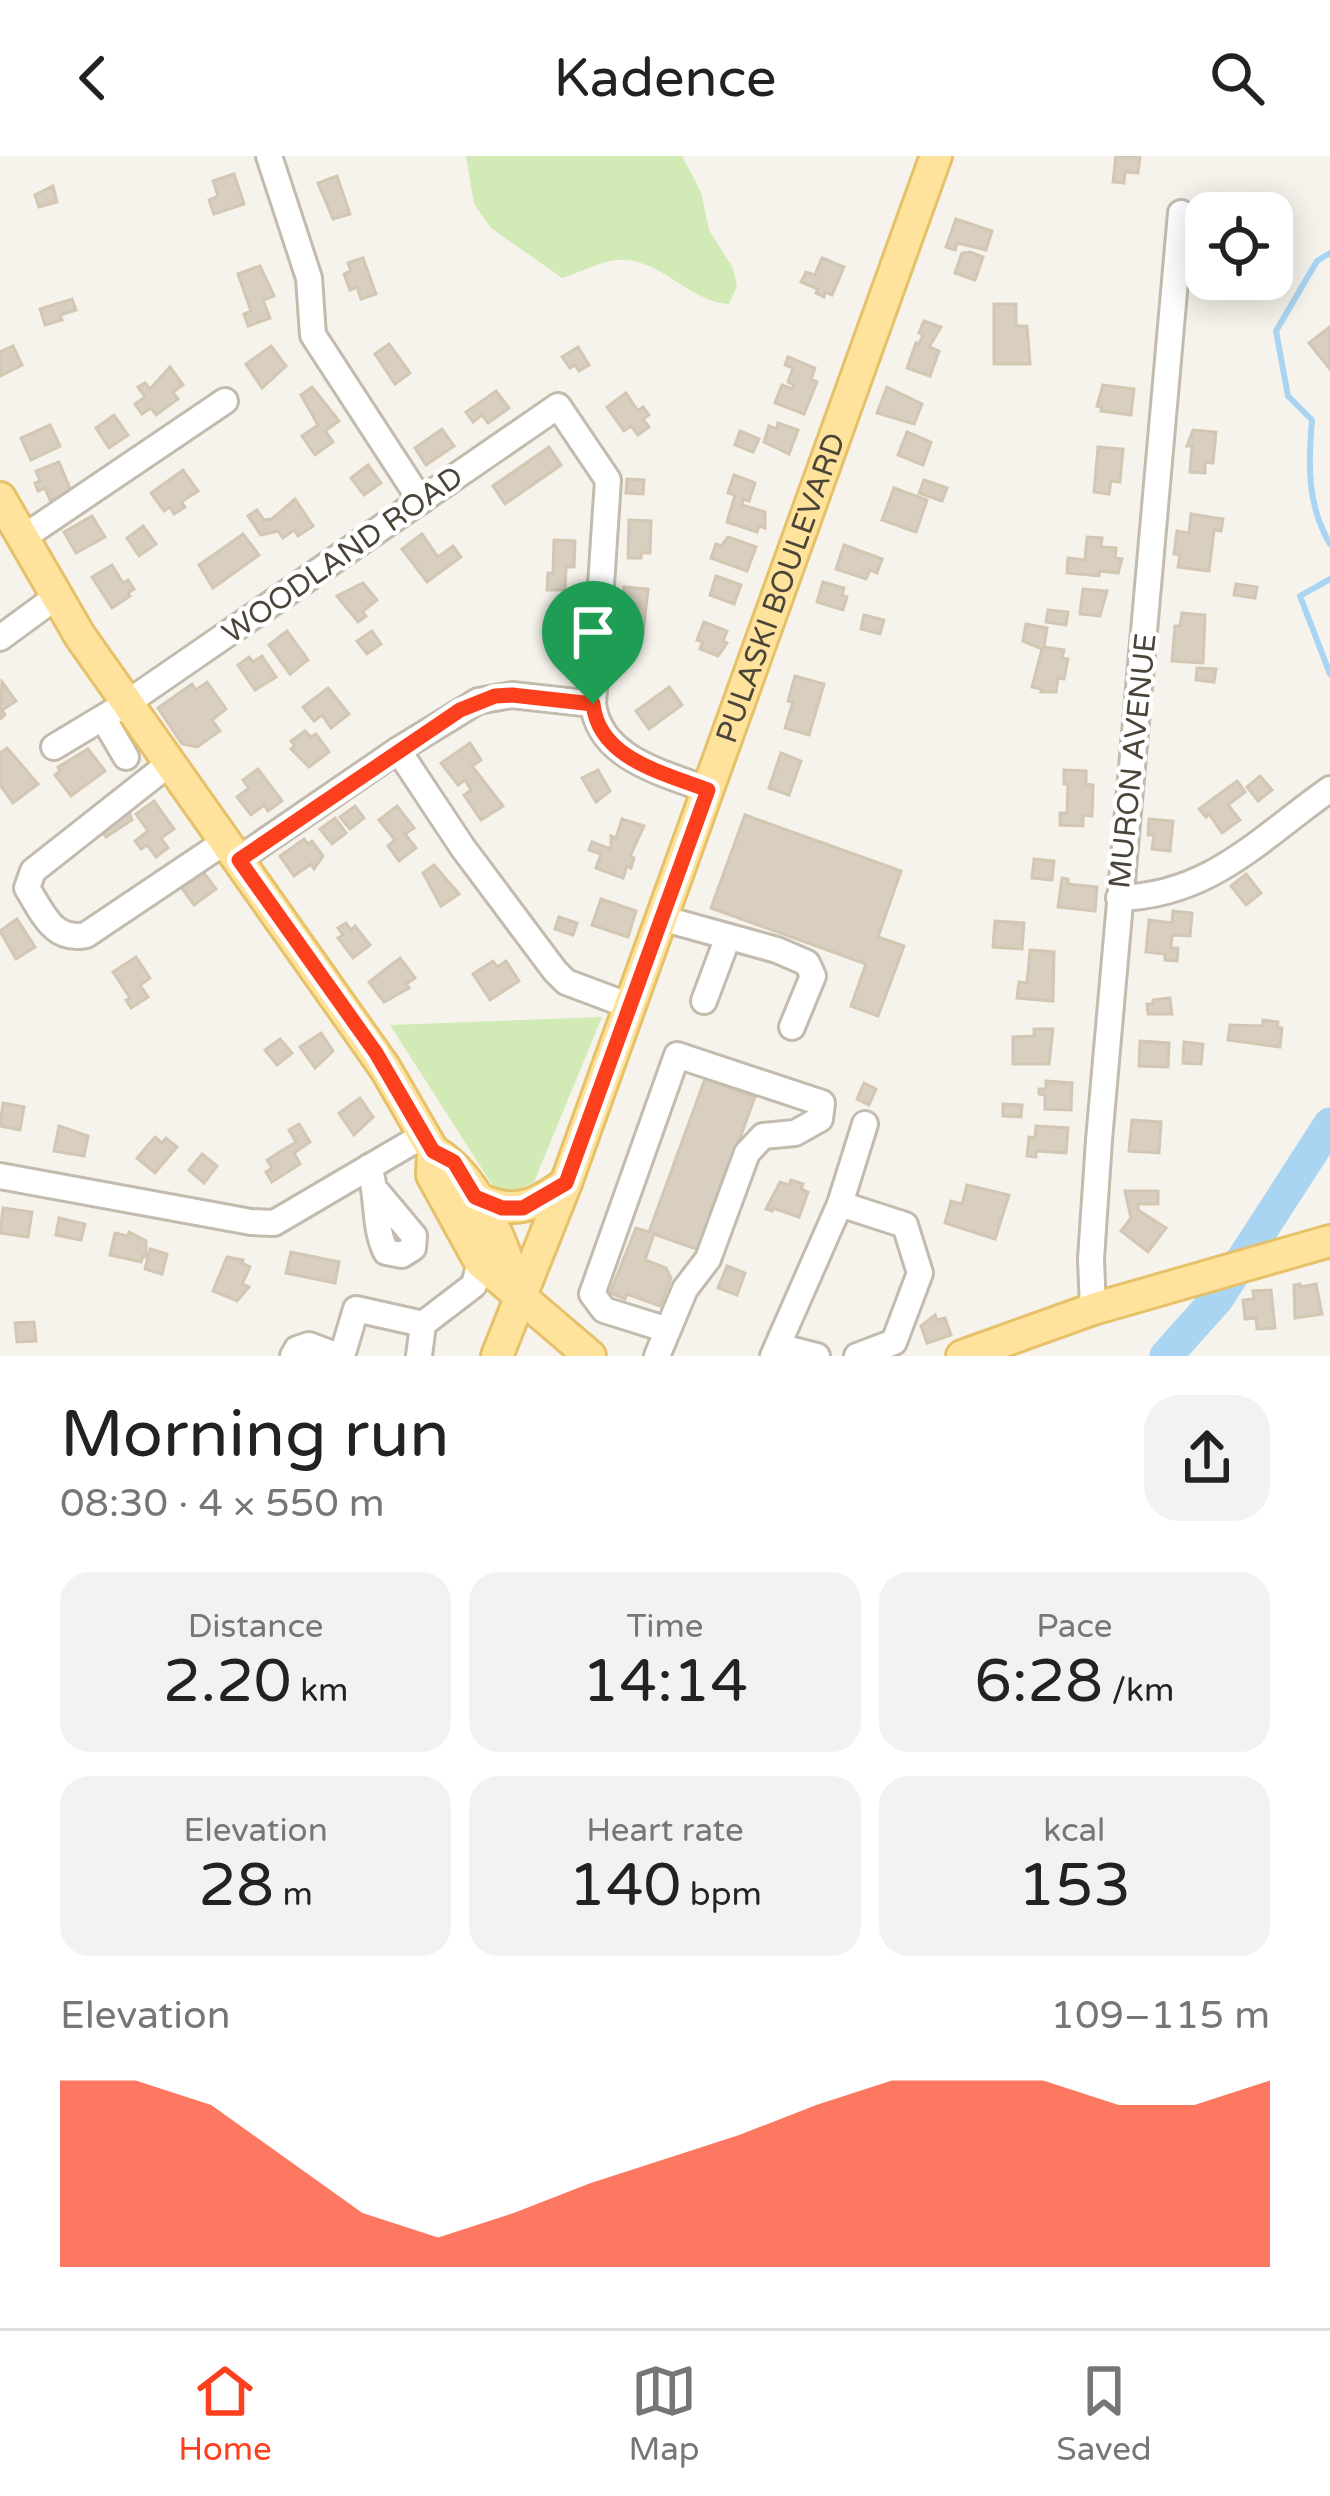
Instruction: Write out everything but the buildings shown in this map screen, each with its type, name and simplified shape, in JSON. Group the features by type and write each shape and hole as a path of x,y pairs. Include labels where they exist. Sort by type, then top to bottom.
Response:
{"main road":[{"name":"PULASKI BOULEVARD","path":"497,1356 566,1183 936,156"},
{"path":"0,498 115,710 170,763 376,1053 428,1143 432,1175 480,1262 590,1356"},
{"path":"428,1143 454,1162 505,1247 520,1299"},
{"path":"475,1197 502,1208 523,1208 566,1183"},
{"path":"962,1356 1093,1309 1330,1241"}],"street":[{"path":"268,156 309,278 310,325 422,501"},
{"name":"MURON AVENUE","path":"1093,1309 1091,1258 1119,898 1138,738 1181,212"},
{"path":"21,539 225,400"},
{"name":"WOODLAND ROAD","path":"54,747 558,406 608,480 593,704"},
{"path":"0,638 56,597"},
{"path":"170,763 33,871 28,888 64,936 86,935 460,710 495,696 593,704 598,726 614,746 637,762 708,790"},
{"path":"115,710 126,757"},
{"path":"398,750 555,971 566,982 630,1006"},
{"path":"1119,898 1166,895 1207,880 1330,789"},
{"path":"662,918 807,963 813,976 793,1027"},
{"path":"704,1001 728,938"},
{"path":"657,1356 686,1289 708,1258 747,1154 763,1136 795,1133 820,1119 822,1103 677,1055 592,1294 604,1310 668,1330"},
{"path":"817,1356 776,1351 840,1204 865,1124"},
{"path":"0,1176 262,1224 284,1218 370,1167 428,1143"},
{"path":"370,1167 378,1193"},
{"path":"840,1204 905,1225 920,1273 894,1342 857,1356"},
{"path":"419,1356 423,1324 474,1285 480,1262"},
{"path":"293,1356 309,1345 340,1356 356,1309 423,1324"}],"green space":[{"path":"466,156 682,156 701,192 709,230 733,268 737,286 729,304 700,296 632,261 609,261 562,278 491,228 474,204"},
{"path":"602,1017 534,1182 513,1192 493,1186 390,1025"}],"waterway":[{"path":"1330,253 1317,261 1276,331 1288,396 1312,420 1311,484 1330,544"},
{"path":"1330,579 1300,596 1330,674"},
{"path":"1166,1356 1217,1299 1330,1124"}],"route":[{"path":"512,695 593,704 598,726 614,746 637,762 708,790 566,1183 531,1205 502,1208 475,1197 454,1162 433,1151 376,1053 239,860 478,701 512,695"}]}
